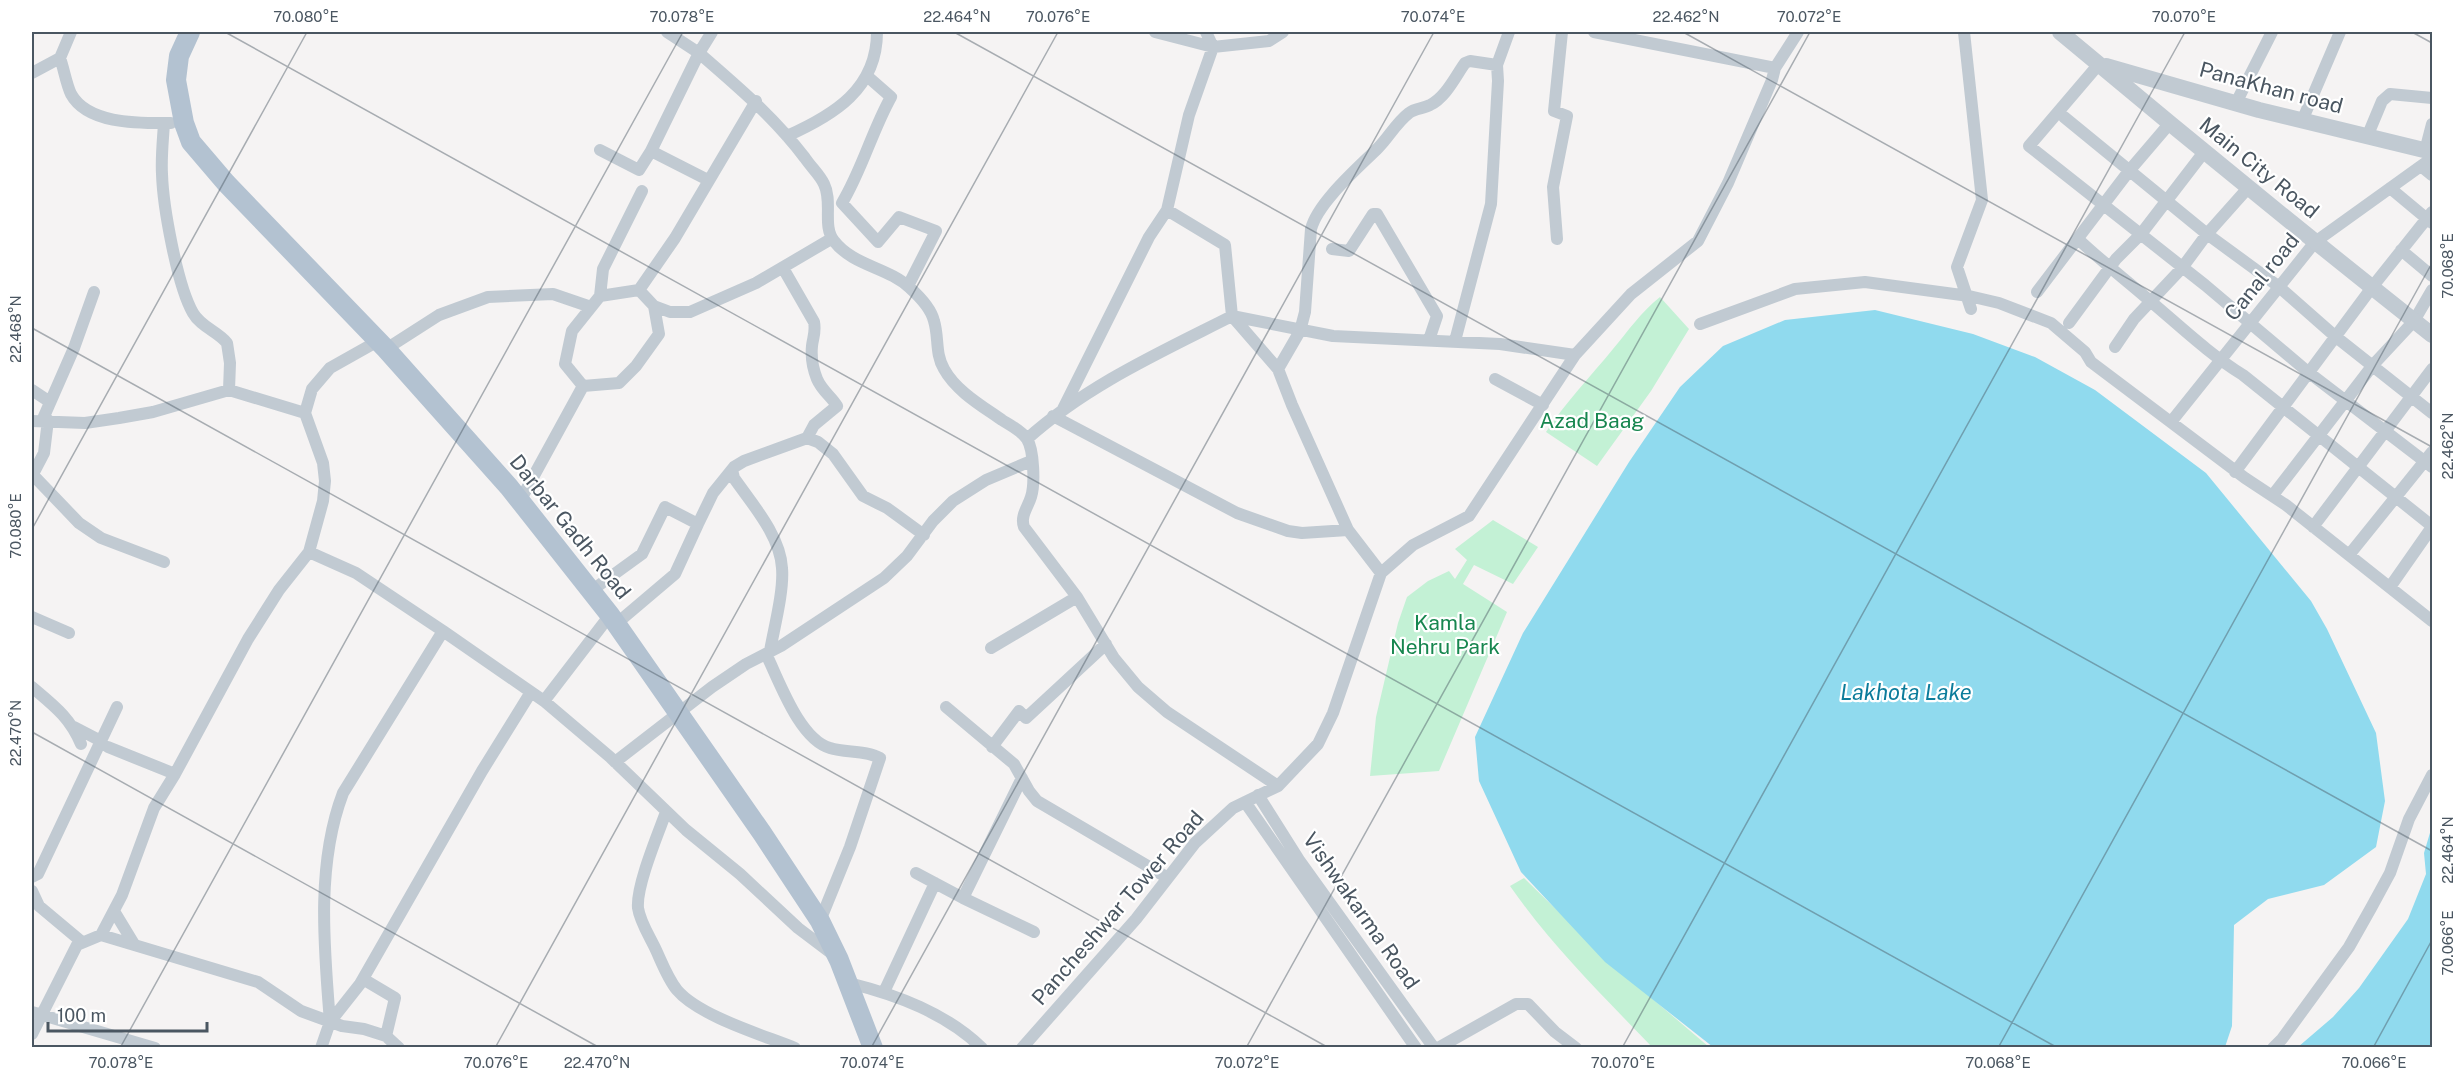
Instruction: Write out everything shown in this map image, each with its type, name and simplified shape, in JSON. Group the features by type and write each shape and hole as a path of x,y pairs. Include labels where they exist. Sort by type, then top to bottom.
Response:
{"main road":[{"name":"Darbar Gadh Road","path":"190,32 178,56 176,80 184,123 191,142 204,159 382,345 520,501 613,620 820,921 849,983 873,1047"}],"street":[{"path":"70,32 60,58 72,95 93,112 124,122 184,123"},
{"path":"668,32 699,53 756,101 787,136 824,183 828,194 828,230 831,239 853,258 890,274 908,286 925,304 934,319 938,354 944,369 954,382 979,405 1027,439 1034,487 1023,517 1024,527 1077,597 1114,658 1138,687 1167,712 1278,786"},
{"path":"600,150 639,170 712,32"},
{"path":"787,136 811,125 855,94 867,76 874,59 877,32"},
{"path":"1155,32 1213,47 1269,40 1283,32"},
{"path":"1058,413 1149,237 1167,210 1189,115 1213,47 1206,32"},
{"path":"1455,341 1491,204 1497,65 1509,32"},
{"path":"1557,239 1553,187 1568,116 1554,111 1562,32"},
{"path":"1594,32 1775,68"},
{"name":"Pancheshwar Tower Road","path":"1022,1047 1136,919 1195,843 1217,821 1245,802 1278,786 1318,744 1333,713 1381,573 1413,545 1469,516 1575,355 1631,294 1698,241 1728,183 1775,68 1798,32"},
{"path":"1964,32 1982,200 1957,267 1971,309"},
{"name":"Main City Road","path":"2060,32 2248,188 2433,335"},
{"path":"2236,103 2272,32"},
{"path":"2302,121 2340,32"},
{"path":"32,73 60,58"},
{"path":"1278,369 1300,331 1305,312 1311,229 1315,218 1355,168 1378,147 1401,120 1412,110 1428,106 1439,99 1465,63 1470,61 1497,65"},
{"path":"2099,64 2029,146 2308,372 2385,431 2430,460 2396,497 2349,555"},
{"name":"PanaKhan road","path":"2099,64 2302,121 2367,136 2428,157"},
{"path":"867,76 891,97 879,118 853,185 842,203 878,242 899,217 936,231 908,286"},
{"path":"2367,136 2379,107 2390,94 2433,98"},
{"path":"600,296 639,290 675,238 756,101"},
{"path":"2064,117 2207,234 2278,286 2336,337 2433,413"},
{"path":"164,123 162,174 168,221 180,276 192,312 199,322 227,343 230,390"},
{"path":"2037,292 2129,171 2170,123"},
{"path":"2433,124 2428,157 2433,175"},
{"path":"651,151 708,180"},
{"path":"2069,323 2109,268 2140,234 2204,152"},
{"name":"Canal road","path":"2170,422 2315,242 2390,188 2428,157"},
{"path":"2115,347 2134,319 2182,268 2207,234 2248,188"},
{"path":"2235,471 2373,286 2401,250 2431,218 2390,188"},
{"path":"583,386 565,364 572,331 600,296 603,269 642,191"},
{"path":"1167,210 1225,245 1232,316 1278,369 1348,530 1381,573"},
{"path":"1332,249 1349,250 1373,214 1377,214 1437,316 1429,340"},
{"path":"639,290 654,306 670,312 690,312 756,283 831,239"},
{"path":"2078,239 2219,361 2243,375 2433,526 2390,587"},
{"path":"2401,250 2433,276"},
{"path":"783,268 814,322 816,331 812,344 817,380 827,396 837,406 814,425 807,438"},
{"path":"1700,324 1795,289 1865,282 1967,296 1999,303 2051,323 2085,352 2091,362 2235,471 2273,495 2431,618"},
{"path":"2273,495 2373,364 2414,321 2433,290"},
{"path":"94,292 74,348 41,421 44,453 32,475 79,523 95,534 164,562"},
{"path":"101,935 122,895 154,808 175,774 248,639 279,590 309,552 323,501 325,481 323,463 305,413 312,389 320,377 330,368 382,345 439,315 488,297 553,294 591,307"},
{"path":"583,386 619,383 636,366 659,334 654,306"},
{"path":"1027,439 1058,413 1115,375 1232,316 1333,336 1500,344 1575,355"},
{"path":"2313,527 2433,369"},
{"path":"1495,379 1543,405"},
{"path":"520,501 583,386"},
{"path":"32,390 50,402"},
{"path":"41,421 85,423 119,418 153,412 230,390 305,413"},
{"path":"1058,413 1237,513 1288,531 1302,533 1348,530"},
{"path":"544,702 613,620 675,574 714,493 732,470 744,461 807,438 818,442 833,454 863,496 887,508 924,535"},
{"path":"615,762 712,687 884,578 907,556 933,520 953,501 986,480 1031,461"},
{"path":"732,470 734,477 774,540 781,557 782,582 768,652 798,718 812,738 828,748 880,758 850,847 820,921"},
{"path":"591,591 642,554 665,507 698,524"},
{"path":"309,552 356,573 544,702 615,762 666,812 839,960"},
{"path":"991,648 1077,597"},
{"path":"32,617 69,633"},
{"path":"330,1022 326,964 326,887 328,849 334,818 343,793 443,631"},
{"path":"992,747 1019,711 1026,717 1106,644"},
{"path":"32,687 64,715 74,727 81,744"},
{"path":"321,1047 330,1022 363,979 482,771 531,692"},
{"path":"32,877 38,874 104,744 117,707"},
{"path":"946,707 1014,764 1037,801 1168,878"},
{"path":"74,727 104,744 175,774"},
{"path":"2273,1047 2282,1039 2349,947 2390,873 2409,819 2433,775"},
{"path":"963,898 1022,778"},
{"name":"Vishwakarma Road","path":"1258,795 1299,860 1436,1047"},
{"name":"Vishwakarma Road","path":"1245,802 1416,1047"},
{"path":"666,812 639,892 638,908 642,922 672,982 683,996 704,1009 795,1047"},
{"path":"916,873 1034,932"},
{"path":"884,992 935,883"},
{"path":"32,891 39,906 82,942"},
{"path":"114,911 134,945"},
{"path":"32,1034 37,1013 77,945 101,935 258,982 301,1011 330,1022 386,1036 399,1047"},
{"path":"363,979 395,998 386,1036"},
{"path":"849,983 884,992 922,1008 964,1030 982,1047"},
{"path":"1436,1047 1516,1004 1528,1004 1555,1032 1576,1047"},
{"path":"37,1013 155,1047"}],"green space":[{"name":"Azad Baag","path":"1660,297 1689,329 1651,391 1597,466 1546,432 1635,322"},
{"name":"Kamla Nehru Park","path":"1493,520 1538,547 1513,584 1474,565 1463,584 1507,612 1439,771 1370,776 1376,717 1398,623 1407,597 1428,581 1449,571 1455,579 1467,560 1455,549"},
{"path":"1524,878 1614,966 1709,1047 1652,1047 1578,969 1526,908 1510,886"}],"water":[{"name":"Lakhota Lake","path":"1875,310 1973,334 2035,357 2095,390 2206,473 2311,601 2327,629 2376,733 2385,801 2376,847 2324,885 2268,899 2234,925 2232,1026 2225,1047 1713,1047 1605,962 1521,872 1479,781 1475,737 1523,633 1629,462 1680,387 1723,346 1785,320"},
{"path":"2432,826 2432,1047 2298,1047 2333,1017 2359,988 2408,919 2426,874 2424,853"}]}
